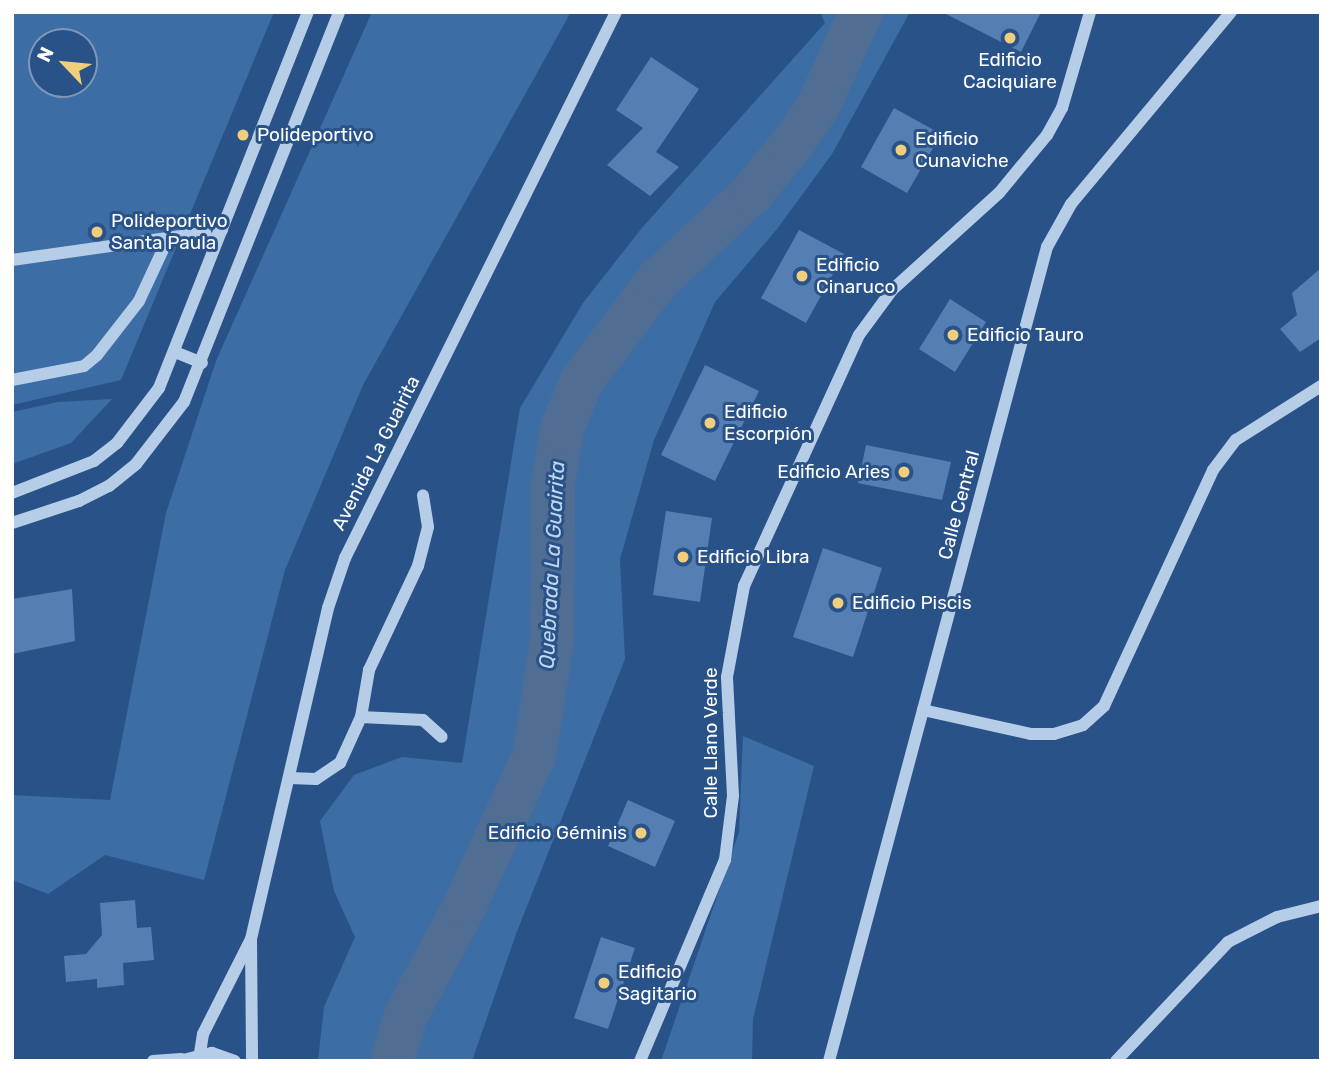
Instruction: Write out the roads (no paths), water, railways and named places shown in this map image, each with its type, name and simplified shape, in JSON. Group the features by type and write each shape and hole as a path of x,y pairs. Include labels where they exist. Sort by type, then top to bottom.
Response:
{"street":[{"path":"12,493 68,474 117,443 159,388 309,12"},
{"path":"12,523 79,501 109,486 136,464 184,402 202,363 340,12"},
{"name":"Avenida La Guairita","path":"200,1053 203,1034 251,939 328,608 345,558 616,12"},
{"name":"Calle Llano Verde","path":"639,1061 725,860 733,796 727,677 744,586 859,335 891,290 999,193 1047,135 1062,108 1090,12"},
{"name":"Calle Central","path":"829,1061 1047,247 1071,204 1231,12"},
{"path":"12,260 167,241 198,231 222,230"},
{"path":"12,380 85,366 97,355 139,300 167,241"},
{"path":"175,352 202,363"},
{"path":"923,710 1031,734 1054,734 1083,725 1104,706 1213,470 1236,440 1321,386"},
{"path":"290,778 327,775 341,763 361,717 369,670 418,566 428,527 424,495"},
{"path":"361,717 423,720 442,737"},
{"path":"1116,1061 1228,942 1277,917 1321,906"},
{"name":"Avenida La Guairita","path":"251,939 252,1061"},
{"path":"153,1061 180,1060 200,1053 235,1061"}],"waterway":[{"name":"Quebrada La Guairita","path":"392,1061 405,1017 465,905 534,756 552,641 553,484 562,429 581,382 658,280 752,193 792,144 818,106 861,12"}],"place":[{"name":"Edificio Caciquiare","path":"1010,38"},
{"name":"Polideportivo","path":"243,135"},
{"name":"Edificio Cunaviche","path":"901,150"},
{"name":"Polideportivo Santa Paula","path":"97,232"},
{"name":"Edificio Cinaruco","path":"802,276"},
{"name":"Edificio Tauro","path":"953,335"},
{"name":"Edificio Escorpión","path":"710,423"},
{"name":"Edificio Aries","path":"904,472"},
{"name":"Edificio Libra","path":"683,557"},
{"name":"Edificio Piscis","path":"838,603"},
{"name":"Edificio Géminis","path":"641,833"},
{"name":"Edificio Sagitario","path":"604,983"}]}
